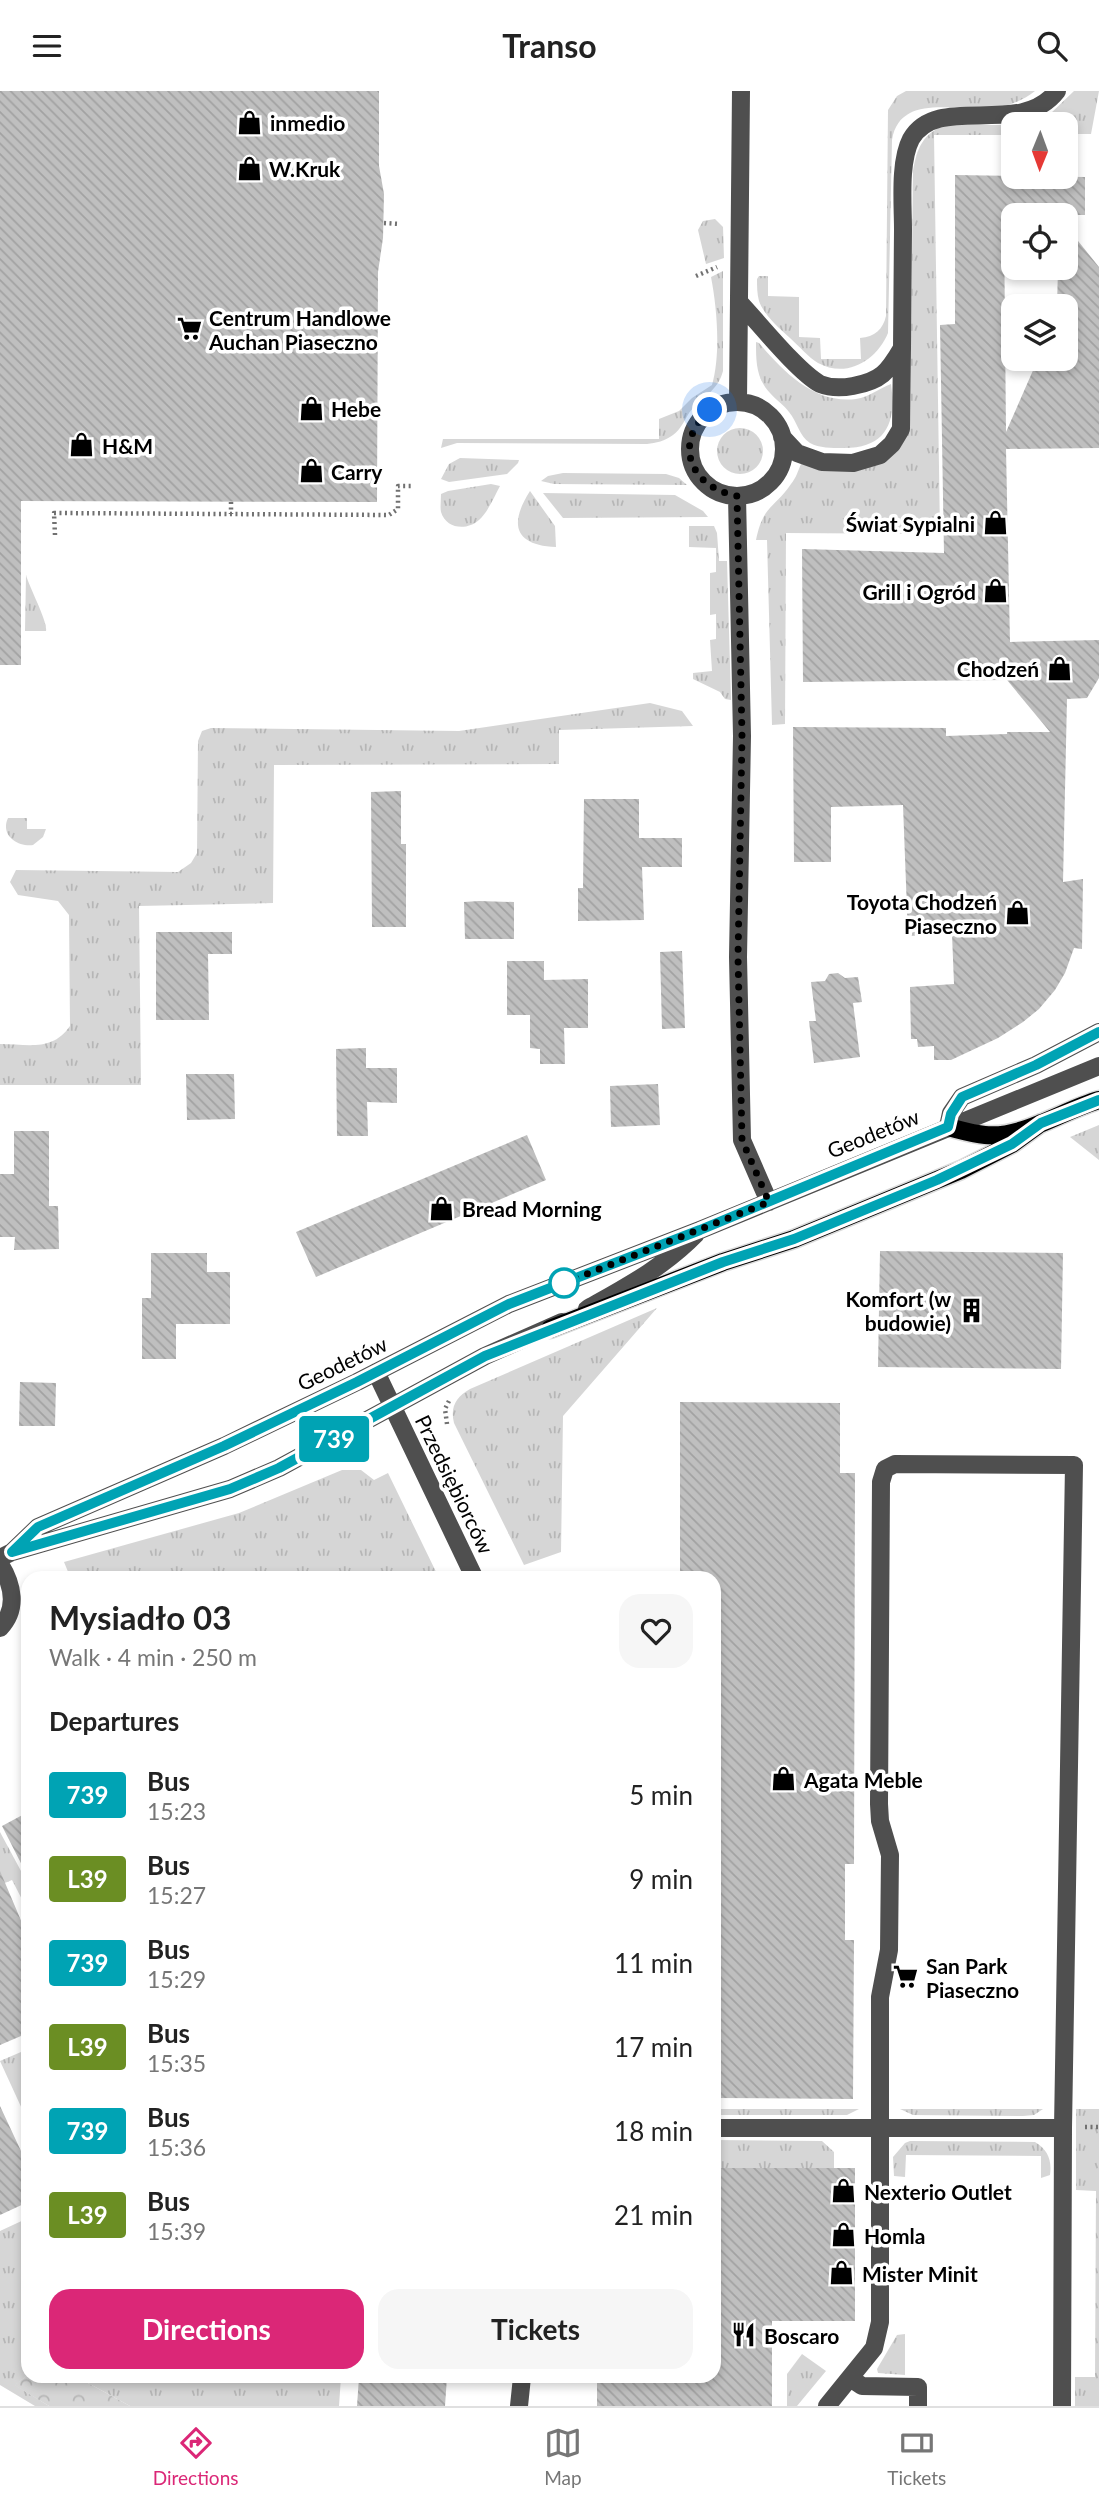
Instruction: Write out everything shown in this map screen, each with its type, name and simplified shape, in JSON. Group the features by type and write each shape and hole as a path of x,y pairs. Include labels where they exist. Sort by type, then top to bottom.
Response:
{"main road":[{"path":"948,1127 987,1135 1002,1134 1041,1123 1099,1100"},
{"path":"551,1329 723,1262 794,1239 948,1175 1012,1144 1041,1123"}],"street":[{"path":"738,402 741,91"},
{"path":"782,437 797,453 822,462 853,463 880,455 892,444 901,429 903,177 907,148 912,137 920,127 931,120 1004,116 1030,111 1041,106 1057,91"},
{"path":"739,302 806,373 822,385 841,388 870,383 880,378 891,366 902,348"},
{"path":"723,404 752,404 765,411 776,423 782,437 784,451 774,478 764,488 751,494 737,496 721,493 707,485 696,473 691,459 693,431 700,419 723,404"},
{"path":"737,496 742,748 738,957 742,1140 769,1202"},
{"name":"Geodetów","path":"948,1127 951,1114 962,1097 1036,1065 1099,1032"},
{"name":"Geodetów","path":"4,1558 38,1527 195,1459 376,1372 509,1304 700,1230 1099,1066"},
{"name":"Geodetów","path":"4,1558 230,1489 279,1468 485,1356 551,1329 649,1274 681,1250 700,1230"},
{"name":"Przedsiębiorców","path":"376,1372 471,1571"},
{"path":"827,2406 874,2347 880,2322 880,1997 889,1950 890,1856 880,1821 879,1804 881,1482 885,1469 895,1464 1074,1465 1063,2128 1062,2406"},
{"path":"0,1628 8,1620 12,1601 4,1558"},
{"path":"721,2128 1063,2128"},
{"path":"850,2378 862,2386 918,2387 918,2406"},
{"path":"519,2406 521,2383"}],"path":[{"path":"384,223 399,224"},
{"path":"696,276 709,271"},
{"path":"55,535 54,513 389,515 398,509 398,486 414,486"},
{"path":"231,502 231,514"}],"green space":[{"path":"906,91 1035,91 1016,102 995,108 933,107 919,110 907,115 897,125 892,140 888,333 869,359 850,368 829,367 811,358 768,316 759,301 757,279 759,276 768,276 768,296 799,297 799,337 820,338 821,359 861,359 860,338 878,332 886,316 888,110 897,96"},
{"path":"1074,91 1099,91 1091,134 1078,134 1078,112 1052,112"},
{"path":"946,125 1001,125 1001,135 934,135 940,534 786,533 785,724 772,725 767,540 756,540 759,529 766,513 793,482 801,464 859,468 910,422 913,171 922,142 938,128"},
{"path":"715,219 723,227 724,258 706,264 698,230 703,221"},
{"path":"723,271 721,378 670,437 647,444 457,443 441,448 443,439 659,439 659,419 679,411 692,398 712,385 717,331 711,277"},
{"path":"756,342 801,384 827,396 856,399 891,384 892,411 885,431 878,439 857,447 826,447 810,443 789,412 762,382 757,363"},
{"path":"740,428 756,435 763,451 756,467 740,474 724,467 717,451 724,435"},
{"path":"460,458 519,460 507,474 449,482 441,479 449,464"},
{"path":"563,473 666,474 679,478 687,485 554,484 541,481 548,476"},
{"path":"491,484 500,486 479,520 463,527 447,522 441,510 441,494"},
{"path":"530,491 555,526 556,547 531,542 519,531 519,513"},
{"path":"543,493 675,495 703,511 708,517 563,518"},
{"path":"689,526 714,526 719,561 727,561 731,700 693,679 693,673 712,671 710,640 716,639 716,614 710,615 710,573 716,572 716,548 689,547"},
{"path":"26,575 44,620 46,631 25,631"},
{"path":"650,703 682,711 693,726 559,730 559,764 274,765 273,903 139,906 141,1085 0,1085 0,1044 47,1043 55,1040 70,1026 69,915 58,901 18,895 10,882 16,870 178,872 191,863 197,853 198,741 202,731 211,728 459,731"},
{"path":"8,818 27,818 27,829 46,829 43,837 33,845 16,842 6,830"},
{"path":"1099,1125 1099,1160 1070,1137"},
{"path":"657,1308 563,1416 561,1552 524,1565 454,1423 455,1403 470,1389"},
{"path":"342,1470 361,1470 374,1480 388,1473 436,1571 68,1571 64,1562 239,1513"},
{"path":"0,1832 21,1871 21,1897 12,1880 0,1885"},
{"path":"21,2052 21,2107 0,2061"},
{"path":"721,2109 859,2109 847,2115 721,2115"},
{"path":"900,2109 1043,2109 1034,2115 1023,2116 913,2115"},
{"path":"1076,2109 1099,2109 1099,2406 1075,2406 1075,2377 1095,2377 1096,2191 1076,2190"},
{"path":"721,2140 822,2141 834,2152 834,2168 721,2168"},
{"path":"910,2141 1035,2142 1048,2156 1050,2175 1041,2178 1041,2156 906,2155 905,2177 894,2176 893,2157"},
{"path":"21,2221 21,2380 15,2385 49,2406 35,2406 0,2385 0,2231"},
{"path":"905,2334 905,2375 878,2373 877,2369 897,2335"},
{"path":"802,2354 826,2371 797,2406 787,2406 787,2374"},
{"path":"21,2380 21,2383 88,2383 130,2406 49,2406 14,2385"},
{"path":"88,2383 341,2383 339,2406 130,2406"}],"building":[{"name":"Centrum Handlowe Auchan Piaseczno","path":"0,91 379,91 379,166 384,194 383,238 378,272 377,502 21,501 21,665 0,665"},
{"path":"955,175 1001,176 1001,189 1078,189 1078,177 1085,177 1085,215 1078,215 1078,203 1001,203 1001,280 1005,280 1005,294 1001,294 1001,371 1005,371 1006,432 1033,371 1078,371 1078,294 1057,294 1058,280 1078,280 1078,241 1099,267 1099,448 1006,449 1010,642 1099,640 1099,678 1087,698 1067,699 1063,882 1083,879 1082,949 1074,948 1065,973 1055,990 1039,1009 1023,1022 998,1038 951,1060 934,1060 934,1046 918,1047 917,1039 911,1039 910,987 954,984 952,934 908,936 903,805 831,807 831,862 794,862 793,727 946,728 946,736 1050,732 1007,680 803,682 802,549 944,553 940,325 955,324"},
{"path":"401,791 401,844 406,844 406,927 372,927 371,792"},
{"path":"584,799 639,799 639,838 682,838 682,867 642,867 644,920 578,921 578,888 583,888"},
{"path":"464,902 514,902 514,939 465,939"},
{"path":"156,932 232,932 232,954 208,954 209,1020 156,1020"},
{"path":"682,951 685,1028 662,1029 660,952"},
{"path":"507,961 544,961 544,980 588,979 588,1028 564,1028 565,1064 540,1064 540,1049 530,1048 530,1015 507,1015"},
{"path":"838,973 845,978 858,977 862,1002 853,1003 860,1057 814,1063 809,1021 816,1021 811,982 825,981 829,974"},
{"path":"366,1048 366,1068 397,1068 397,1103 367,1102 368,1136 337,1136 336,1049"},
{"path":"186,1074 234,1074 235,1119 187,1120"},
{"path":"658,1084 660,1125 611,1127 610,1086"},
{"path":"14,1131 49,1131 49,1206 58,1206 59,1249 14,1250 15,1237 0,1237 0,1174 14,1174"},
{"path":"527,1135 546,1180 316,1277 296,1232"},
{"name":"Komfort (w budowie)","path":"880,1251 1063,1253 1061,1369 878,1367"},
{"path":"151,1253 207,1253 207,1272 230,1272 230,1324 176,1324 176,1359 142,1359 142,1298 151,1298"},
{"path":"20,1382 56,1383 55,1426 19,1426"},
{"name":"Agata Meble","path":"680,1402 840,1403 840,1473 855,1473 854,1864 845,1864 845,1940 854,1940 853,2099 721,2098 721,1571 680,1571"},
{"path":"21,1816 21,1863 2,1826"},
{"path":"0,1871 21,1920 21,2036 0,2045"},
{"path":"0,2106 21,2151 21,2205 0,2215"},
{"path":"721,2168 855,2168 855,2321 772,2321 772,2406 597,2406 597,2383 721,2383"},
{"path":"359,2383 447,2383 445,2406 357,2406"}],"bus line":[{"name":"739","path":"1099,1032 1036,1065 962,1097 951,1114 948,1127 700,1230 509,1304 224,1446 38,1527 12,1552 230,1489 327,1443 485,1356 723,1262 794,1239 961,1170 1012,1144 1041,1123 1099,1100"}],"place":[{"name":"inmedio","path":"250,122"},
{"name":"W.Kruk","path":"249,168"},
{"name":"Centrum Handlowe Auchan Piaseczno","path":"189,329"},
{"name":"Hebe","path":"311,408"},
{"name":"H&M","path":"82,445"},
{"name":"Carry","path":"311,471"},
{"name":"Świat Sypialni","path":"995,523"},
{"name":"Grill i Ogród","path":"996,591"},
{"name":"Chodzeń","path":"1059,668"},
{"name":"Toyota Chodzeń Piaseczno","path":"1017,913"},
{"name":"Bread Morning","path":"442,1208"},
{"name":"Komfort (w budowie)","path":"971,1310"},
{"name":"Agata Meble","path":"784,1779"},
{"name":"San Park Piaseczno","path":"906,1977"},
{"name":"Nexterio Outlet","path":"844,2191"},
{"name":"Homla","path":"844,2235"},
{"name":"Mister Minit","path":"842,2273"},
{"name":"Boscaro","path":"744,2335"}],"route":[{"path":"564,1283 769,1202 742,1140 738,957 742,736 737,496 721,493 707,485 696,473 691,459 693,431 700,419 710,410"}]}
